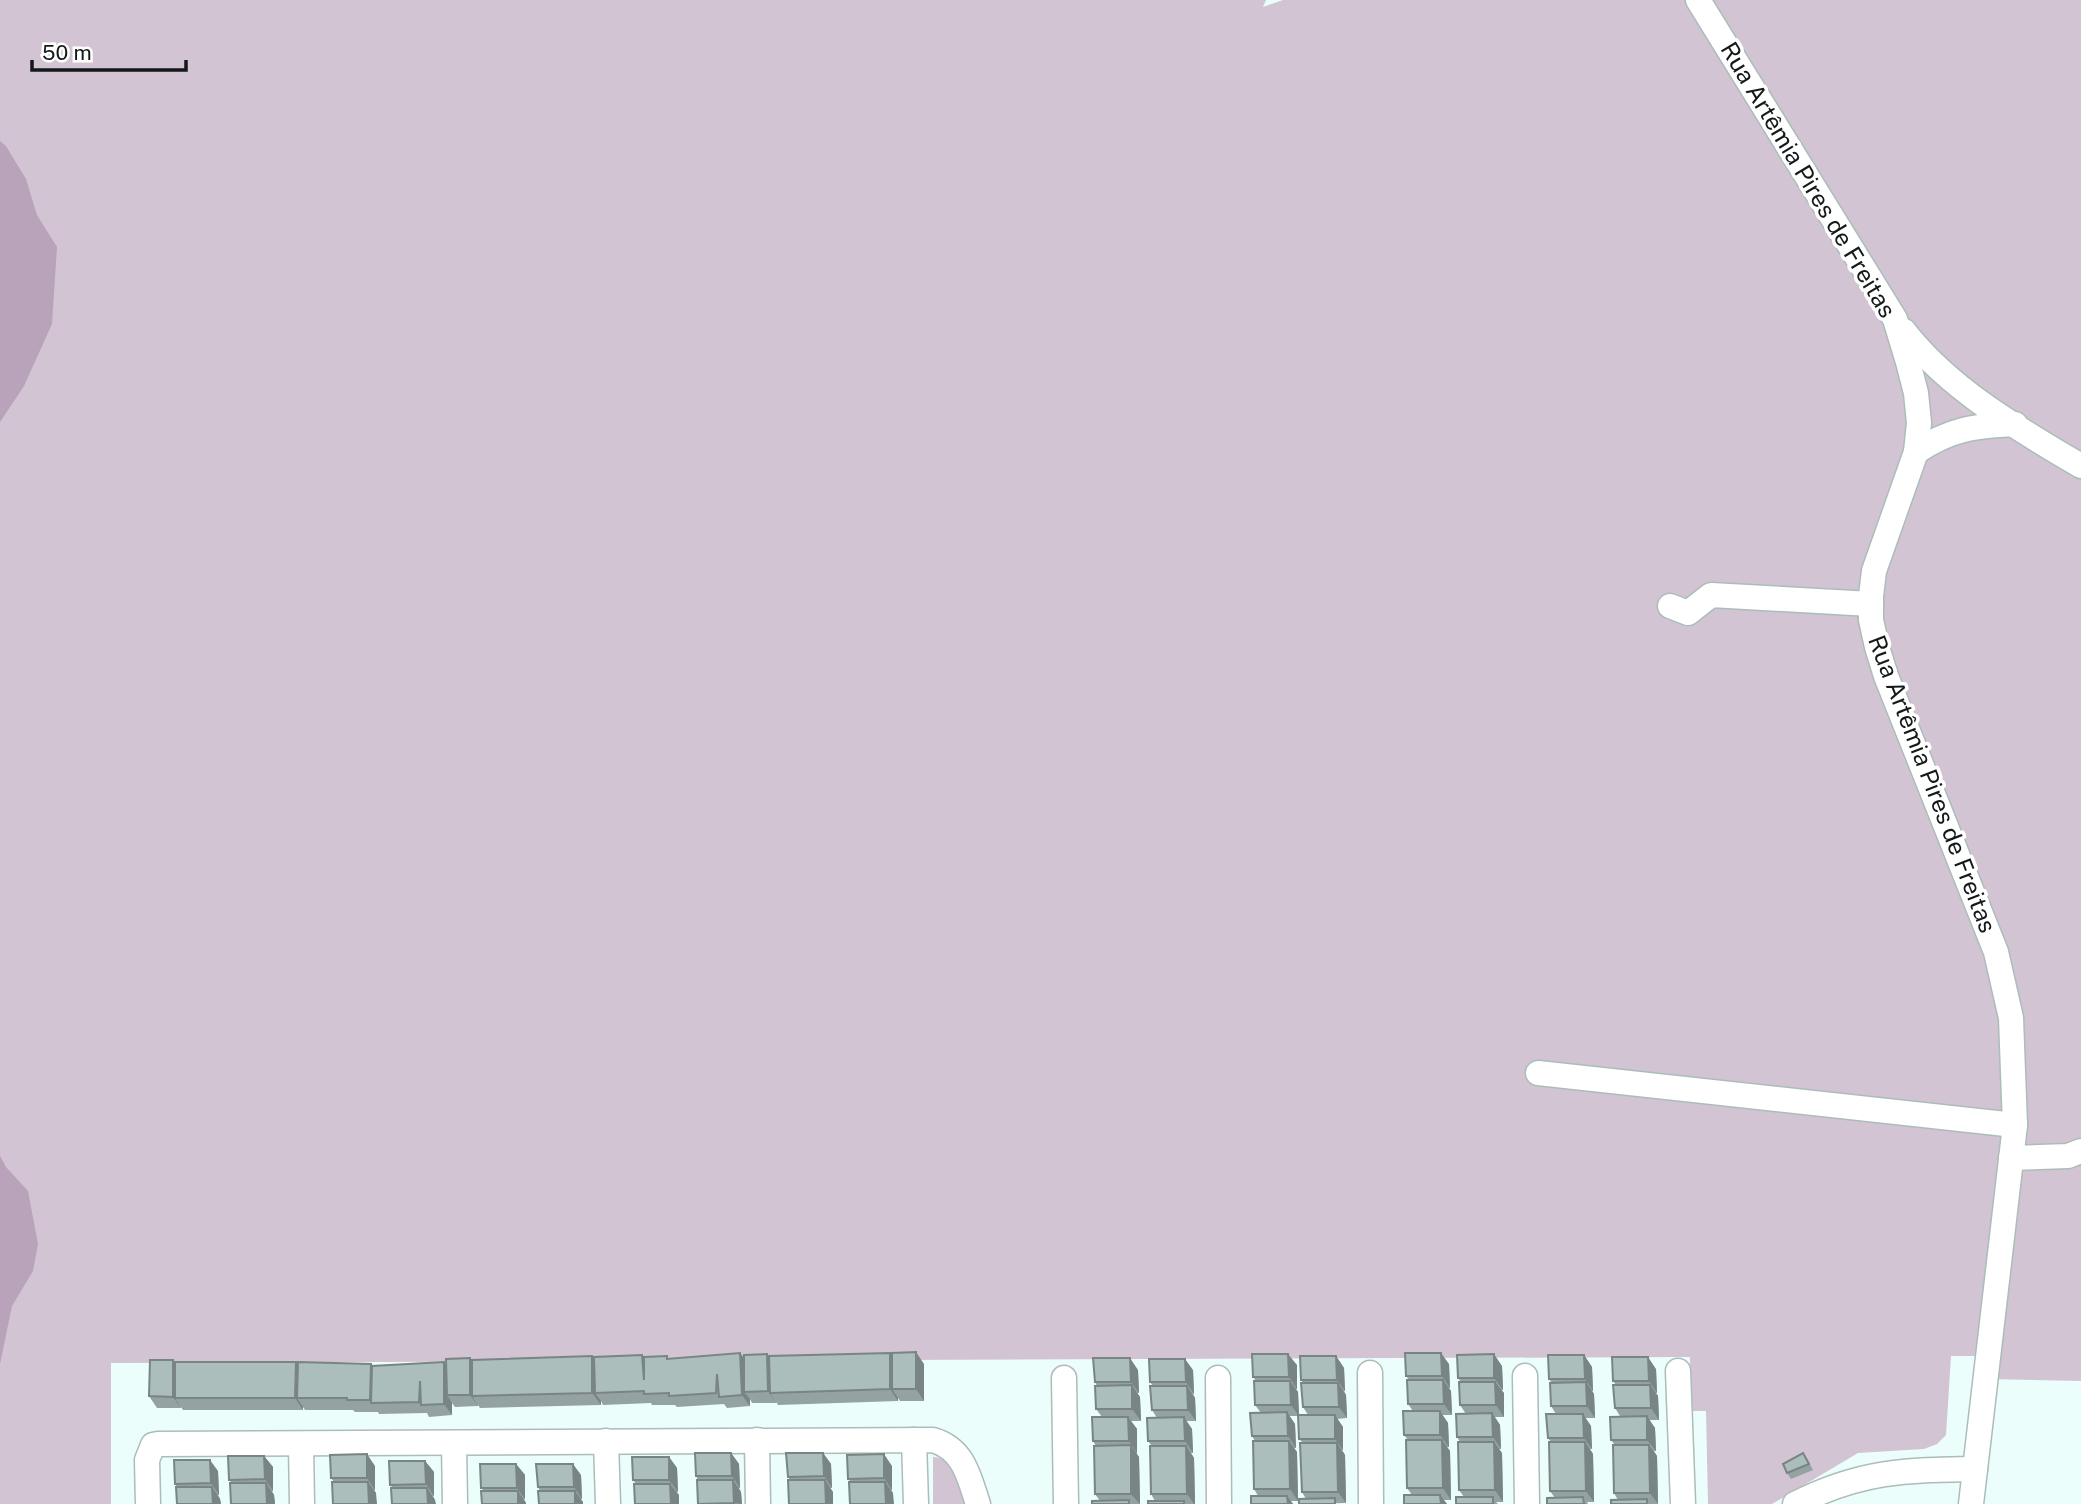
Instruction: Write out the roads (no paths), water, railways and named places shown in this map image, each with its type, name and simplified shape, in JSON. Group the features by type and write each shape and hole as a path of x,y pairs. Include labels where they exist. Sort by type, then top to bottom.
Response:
{"street":[{"name":"Rua Artêmia Pires de Freitas","path":"1698,0 1895,319 1916,393 1920,423 1916,452 1874,571 1871,604 1877,647 1886,676 1996,952 2003,977 2013,1046 2015,1125 1971,1504"},
{"path":"1895,319 1920,352 1944,375 2081,466"},
{"path":"1916,452 1937,438 1967,428 2015,424"},
{"path":"1670,606 1688,613 1711,595 1871,604"},
{"path":"1538,1073 2015,1125"},
{"path":"2011,1158 2068,1156 2081,1151"},
{"path":"1678,1371 1682,1504"},
{"path":"1370,1373 1371,1504"},
{"path":"1525,1376 1527,1504"},
{"path":"1064,1378 1066,1504"},
{"path":"1218,1378 1219,1504"},
{"path":"757,1440 758,1504"},
{"path":"914,1440 916,1504"},
{"path":"148,1504 147,1460 153,1446 933,1440 945,1443 956,1451 964,1464 978,1504"},
{"path":"607,1441 608,1504"},
{"path":"454,1443 455,1504"},
{"path":"301,1444 302,1504"},
{"path":"1795,1504 1822,1490 1874,1475 1909,1470 1975,1469"}]}
